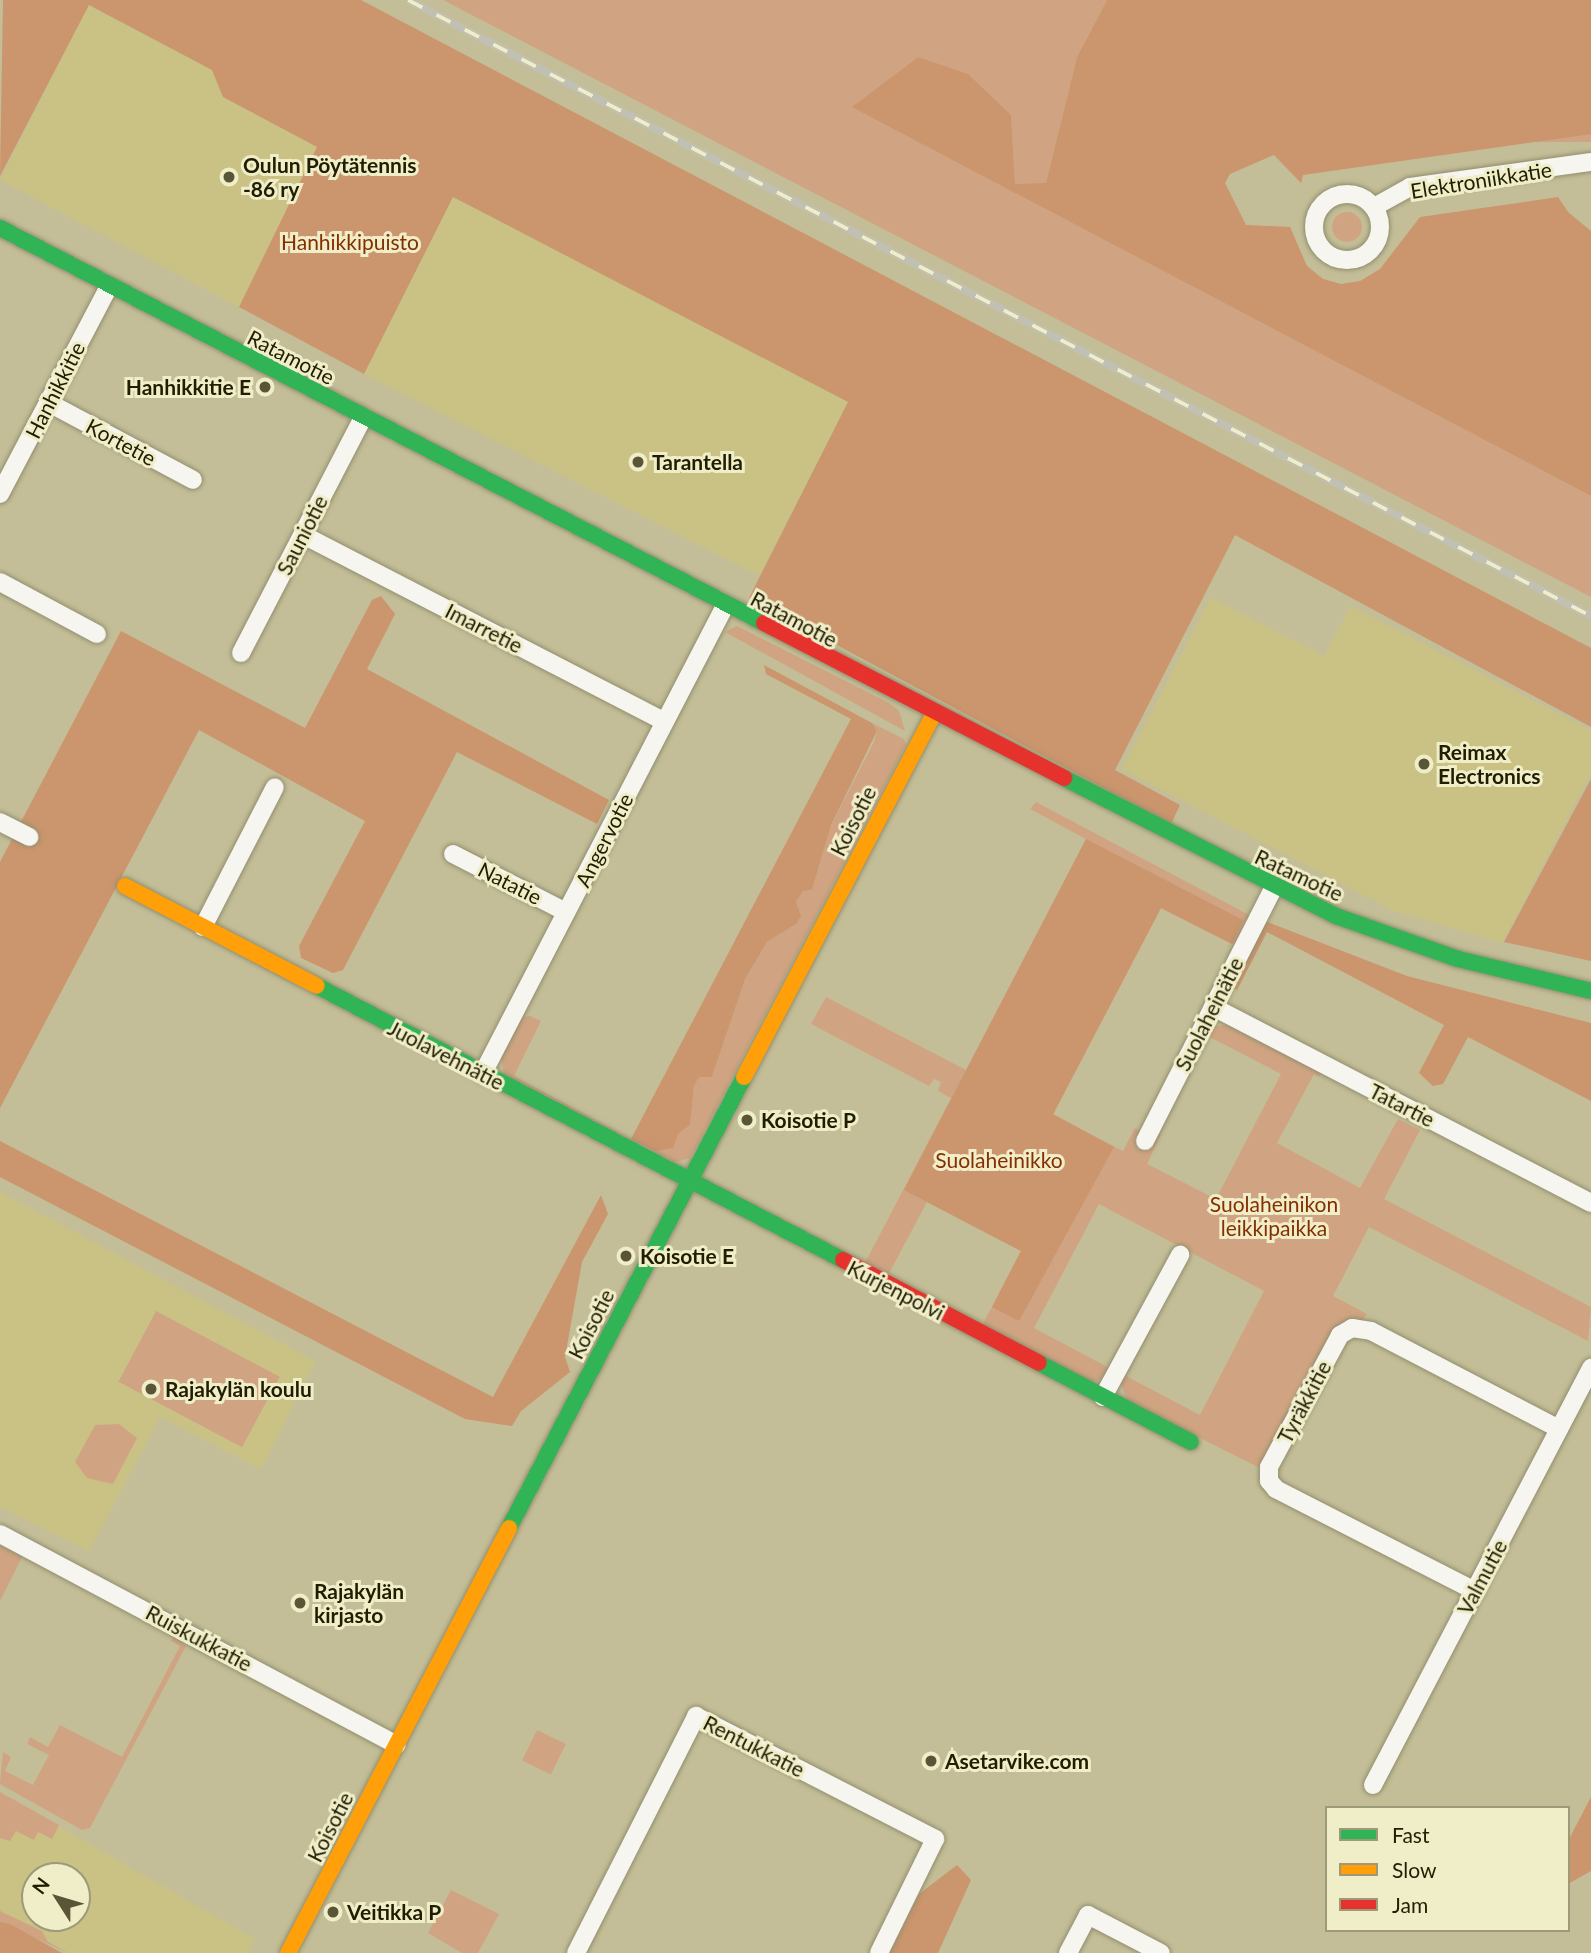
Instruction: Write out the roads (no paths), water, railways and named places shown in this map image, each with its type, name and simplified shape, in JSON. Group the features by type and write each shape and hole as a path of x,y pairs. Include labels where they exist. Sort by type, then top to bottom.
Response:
{"street":[{"name":"Elektroniikkatie","path":"1374,207 1410,187 1591,162"},
{"name":"Ratamotie","path":"0,229 933,715 1274,887 1336,916 1458,959 1591,991"},
{"name":"Hanhikkitie","path":"0,494 109,286"},
{"name":"Kortetie","path":"49,403 193,480"},
{"name":"Sauniotie","path":"241,653 363,418"},
{"name":"Imarretie","path":"303,534 665,722"},
{"path":"0,582 97,634"},
{"name":"Angervotie","path":"483,1073 725,606"},
{"name":"Koisotie","path":"288,1953 933,715"},
{"path":"203,926 275,788"},
{"path":"0,822 29,837"},
{"name":"Natatie","path":"453,853 566,912"},
{"name":"Juolavehnätie","path":"125,886 689,1182"},
{"name":"Suolaheinätie","path":"1145,1141 1274,887"},
{"name":"Tatartie","path":"1213,1007 1591,1203"},
{"name":"Kurjenpolvi","path":"689,1182 1191,1442"},
{"path":"1103,1397 1180,1255"},
{"name":"Tyräkkitie","path":"1475,1591 1276,1489 1269,1481 1269,1467 1340,1335 1352,1328 1371,1331 1559,1429"},
{"name":"Valmutie","path":"1373,1785 1591,1368"},
{"name":"Ruiskukkatie","path":"0,1534 396,1745"},
{"name":"Rentukkatie","path":"576,1953 696,1716 935,1839 879,1953"},
{"path":"1068,1953 1088,1915 1161,1953"}],"railway":[{"path":"408,0 1591,616"}],"place":[{"name":"Oulun Pöytätennis -86 ry","path":"229,177"},
{"name":"Hanhikkitie E","path":"265,387"},
{"name":"Tarantella","path":"638,462"},
{"name":"Reimax Electronics","path":"1424,764"},
{"name":"Koisotie P","path":"747,1120"},
{"name":"Koisotie E","path":"626,1256"},
{"name":"Rajakylän koulu","path":"151,1389"},
{"name":"Rajakylän kirjasto","path":"300,1603"},
{"name":"Asetarvike.com","path":"931,1761"},
{"name":"Veitikka P","path":"333,1912"}],"park label":[{"name":"Hanhikkipuisto","path":"350,242"},
{"name":"Suolaheinikko","path":"999,1160"},
{"name":"Suolaheinikon leikkipaikka","path":"1274,1216"}]}
